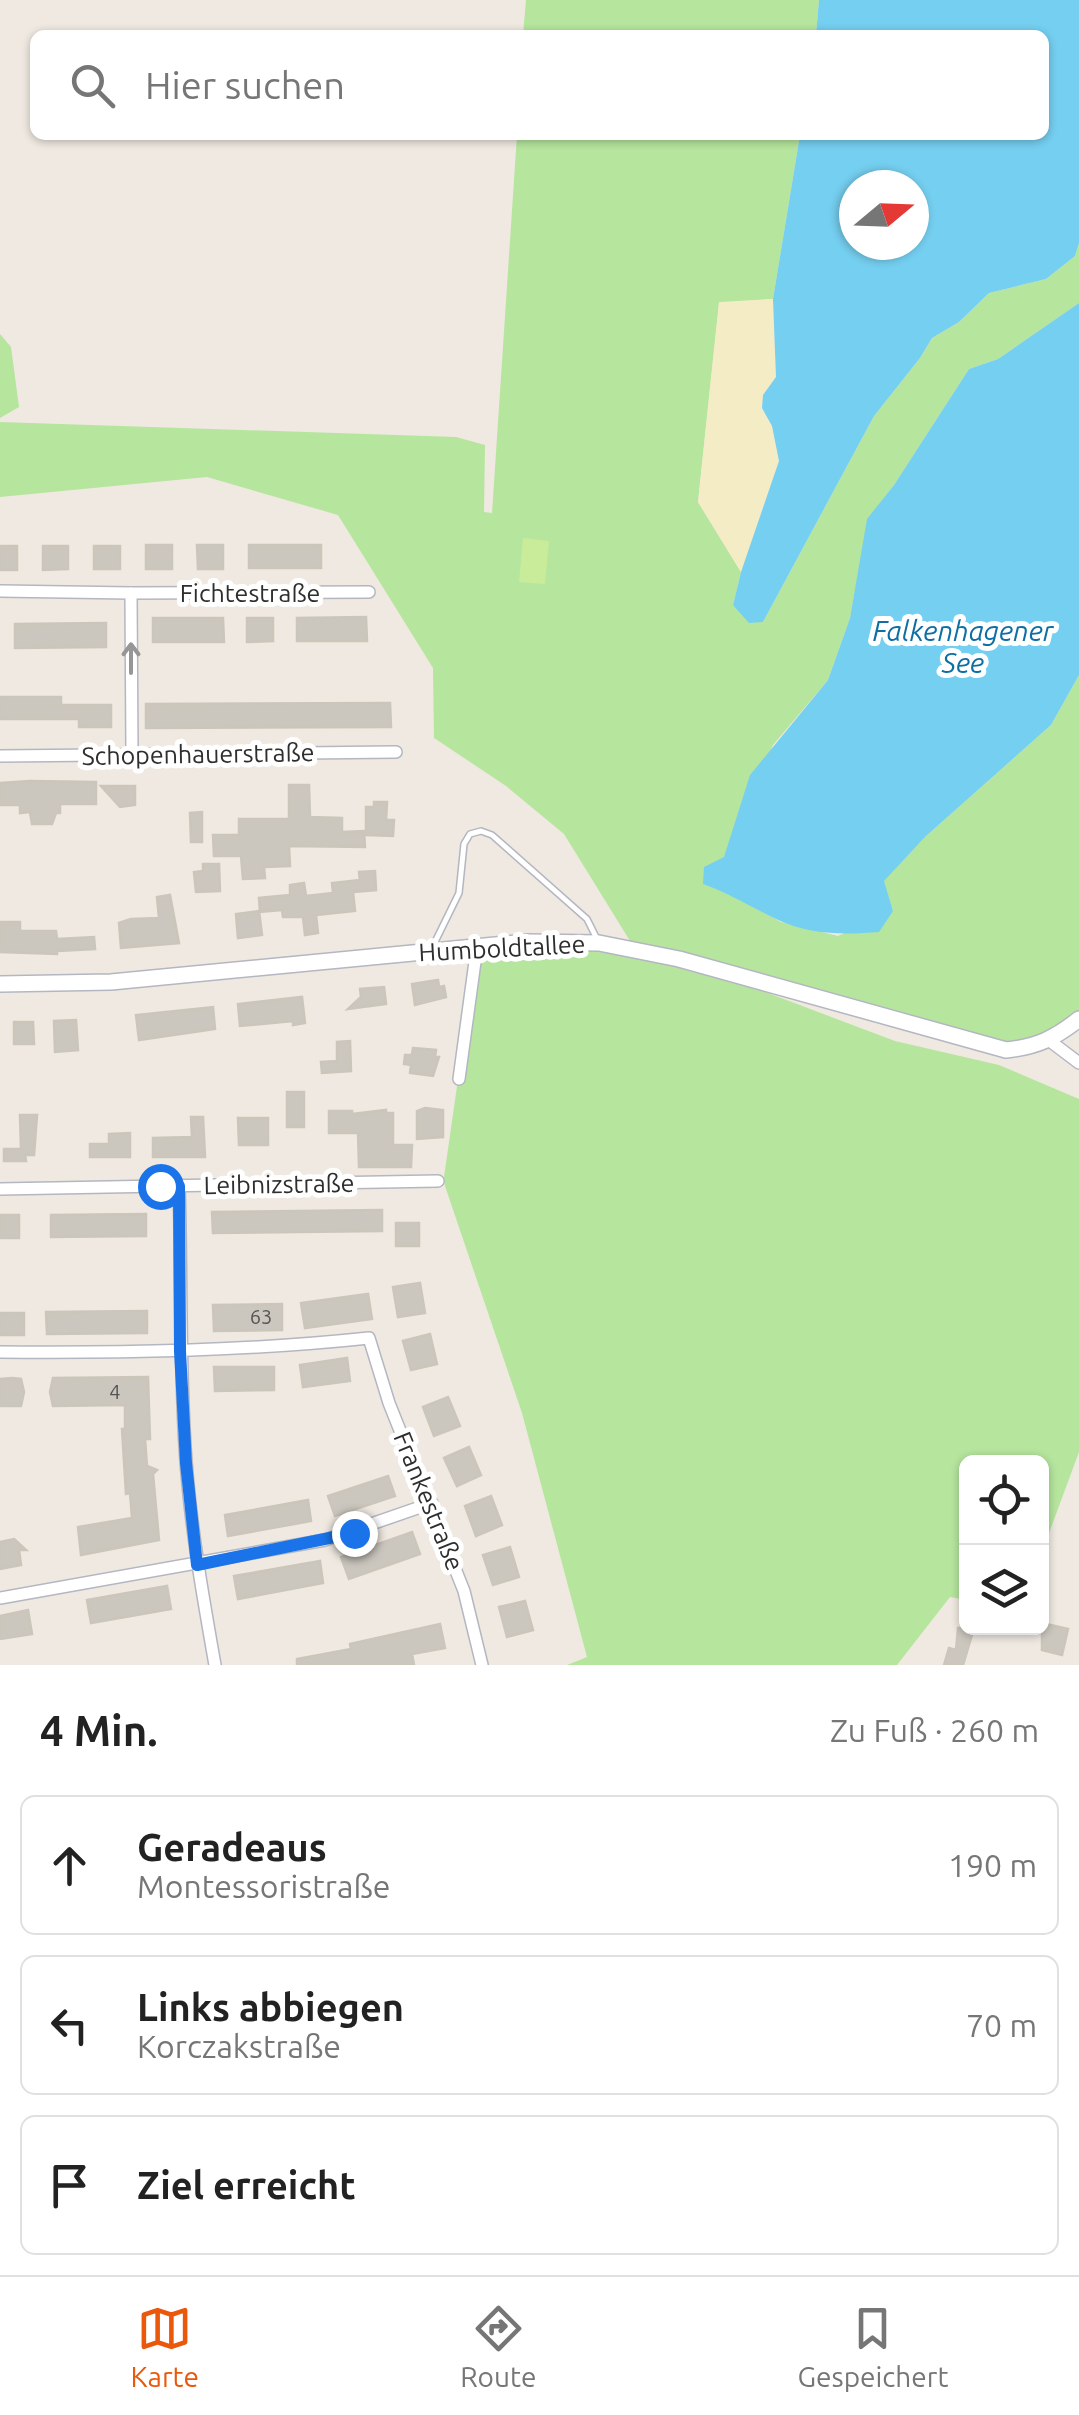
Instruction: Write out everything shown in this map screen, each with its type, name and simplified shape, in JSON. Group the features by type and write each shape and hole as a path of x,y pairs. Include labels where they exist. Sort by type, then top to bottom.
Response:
{"street":[{"name":"Fichtestraße","path":"0,591 370,592"},
{"path":"131,593 132,755"},
{"name":"Schopenhauerstraße","path":"0,756 396,752"},
{"name":"Humboldtallee","path":"0,984 111,982 527,942 599,942 679,959 1006,1050 1050,1041"},
{"path":"459,1079 477,947"},
{"path":"1079,1019 1050,1041 1079,1063"},
{"name":"Leibnizstraße","path":"0,1189 438,1181"},
{"path":"179,1186 180,1351 186,1463 197,1565 216,1665"},
{"name":"Frankestraße","path":"180,1351 291,1347 369,1338 390,1403 464,1591 482,1665"},
{"path":"0,1352 180,1351"},
{"path":"0,1598 197,1565 354,1533 432,1504"}],"lane":[{"path":"430,951 459,892 464,844 470,834 481,832 492,835 587,920 599,942"}],"green space":[{"path":"526,0 819,0 816,30 523,30"},
{"path":"517,140 799,140 773,299 719,303 698,502 741,572 733,605 763,622 874,416 932,338 959,322 989,293 1046,279 1075,256 1079,243 1079,303 998,359 969,369 868,519 850,618 828,680 773,745 724,858 727,892 781,922 838,936 893,911 883,881 925,837 1051,725 1079,675 1079,1023 1027,1048 696,966 895,1041 999,1065 1079,1099 1079,1452 1049,1533 1049,1455 959,1455 959,1599 950,1597 897,1665 567,1665 587,1657 522,1413 444,1177 477,947 635,949 564,834 506,786 434,738 433,668 338,515 207,477 0,497 0,422 456,437 485,445 484,512 492,513"},
{"path":"0,334 11,347 19,407 0,418"},
{"path":"523,538 549,541 545,584 519,582"}],"sand":[{"path":"773,299 776,377 763,395 762,408 772,426 779,461 741,572 698,502 719,302"}],"water":[{"path":"819,0 1079,0 1079,243 1075,256 1046,279 989,293 959,322 932,338 874,416 763,622 749,623 733,605 779,461 772,426 762,408 763,395 776,377 773,299 799,140 1049,140 1049,30 816,30"},
{"name":"Falkenhagener See","path":"1079,303 1079,675 1051,725 925,837 884,881 893,911 879,932 801,928 703,884 704,867 724,857 750,775 828,680 850,618 867,519 894,485 969,369 998,359"}],"building":[{"path":"146,545 172,545 172,569 146,569"},
{"path":"197,545 223,545 223,569 198,569"},
{"path":"249,545 321,545 321,568 249,568"},
{"path":"0,546 17,546 17,570 0,570"},
{"path":"43,546 68,546 68,569 43,570"},
{"path":"94,546 120,546 120,569 94,569"},
{"path":"366,617 367,641 297,641 297,618"},
{"path":"153,618 223,618 224,642 153,642"},
{"path":"247,618 273,618 273,641 247,642"},
{"path":"106,623 106,647 15,648 15,624"},
{"path":"0,697 61,697 61,705 111,705 111,727 79,727 79,719 0,719"},
{"path":"390,703 391,727 146,728 146,704"},
{"path":"96,782 96,804 60,804 60,813 56,813 52,824 32,824 30,812 20,813 20,805 0,805 0,783"},
{"path":"289,785 309,785 310,817 342,818 342,832 364,831 365,847 289,846 290,866 264,867 265,878 243,879 241,856 214,856 213,835 239,835 239,819 289,819"},
{"path":"101,786 135,786 135,805 120,807"},
{"path":"374,802 387,802 386,820 394,820 393,836 366,835 366,807 374,807"},
{"path":"202,812 202,842 191,842 190,813"},
{"path":"203,864 219,864 220,891 196,892 194,872 203,871"},
{"path":"375,871 376,890 353,892 355,911 316,915 318,933 305,935 303,917 283,917 282,910 260,912 259,898 290,895 290,885 304,883 306,896 333,893 332,883 360,880 359,872"},
{"path":"170,895 179,943 121,948 119,923 159,918 157,897"},
{"path":"259,911 262,935 238,938 236,914"},
{"path":"0,922 20,922 20,931 56,931 57,939 94,937 95,949 57,954 0,952"},
{"path":"438,980 446,997 415,1005 412,984"},
{"path":"384,987 386,1004 348,1009 361,997 360,989"},
{"path":"302,997 305,1023 240,1026 238,1004"},
{"path":"213,1007 215,1029 139,1040 136,1015"},
{"path":"76,1020 78,1050 55,1052 54,1021"},
{"path":"14,1022 33,1022 34,1044 14,1044"},
{"path":"350,1041 351,1071 322,1073 321,1062 337,1061 337,1042"},
{"path":"413,1048 436,1050 435,1057 439,1057 433,1076 410,1073 411,1065 404,1064 405,1055 412,1055"},
{"path":"287,1092 304,1092 304,1127 287,1127"},
{"path":"386,1110 393,1113 393,1145 412,1145 411,1167 359,1167 358,1133 329,1133 329,1111 352,1114"},
{"path":"443,1110 443,1137 417,1139 417,1111"},
{"path":"20,1115 37,1115 34,1155 25,1155 26,1161 4,1161 4,1149 21,1149"},
{"path":"191,1117 203,1117 205,1157 153,1157 153,1138 192,1137"},
{"path":"238,1118 268,1118 268,1145 239,1145"},
{"path":"130,1133 130,1157 90,1157 90,1144 109,1144 109,1134"},
{"path":"382,1210 382,1231 213,1233 212,1212"},
{"path":"146,1214 146,1236 51,1237 51,1215"},
{"path":"0,1215 19,1215 19,1238 0,1238"},
{"path":"396,1223 419,1223 419,1246 396,1246"},
{"path":"420,1283 425,1313 398,1317 393,1287"},
{"path":"368,1294 372,1319 305,1328 301,1303"},
{"path":"282,1304 282,1330 214,1331 213,1305"},
{"path":"147,1311 147,1333 47,1334 46,1312"},
{"path":"0,1313 24,1313 24,1335 0,1335"},
{"path":"430,1334 437,1364 411,1370 403,1341"},
{"path":"347,1358 350,1381 303,1387 300,1365"},
{"path":"214,1367 274,1367 274,1390 215,1391"},
{"path":"148,1377 150,1439 145,1439 147,1466 157,1470 153,1474 159,1540 81,1555 78,1527 132,1518 130,1493 126,1494 122,1429 125,1405 53,1406 53,1378"},
{"path":"0,1379 21,1379 21,1406 0,1406"},
{"path":"448,1397 460,1426 434,1436 423,1407"},
{"path":"469,1447 481,1475 457,1486 444,1458"},
{"path":"388,1476 395,1496 335,1516 328,1496"},
{"path":"491,1496 502,1525 476,1536 465,1506"},
{"path":"308,1500 311,1521 228,1536 225,1515"},
{"path":"412,1532 420,1554 349,1579 341,1557"},
{"path":"14,1539 26,1550 19,1550 21,1565 0,1569 0,1542"},
{"path":"510,1547 519,1577 493,1585 483,1555"},
{"path":"320,1561 323,1583 238,1599 234,1576"},
{"path":"167,1586 171,1609 91,1623 87,1600"},
{"path":"525,1601 533,1630 507,1637 499,1607"},
{"path":"28,1610 32,1634 0,1639 0,1616"},
{"path":"440,1624 445,1648 412,1654 414,1665 297,1665 297,1659 351,1649 350,1644"},
{"path":"1049,1625 1068,1629 1062,1655 1042,1650 1042,1635 1049,1635"},
{"path":"959,1628 959,1635 972,1635 963,1665 944,1665 949,1648 956,1650"}],"route":[{"path":"160,1186 179,1186 180,1351 197,1565 354,1533"}]}
